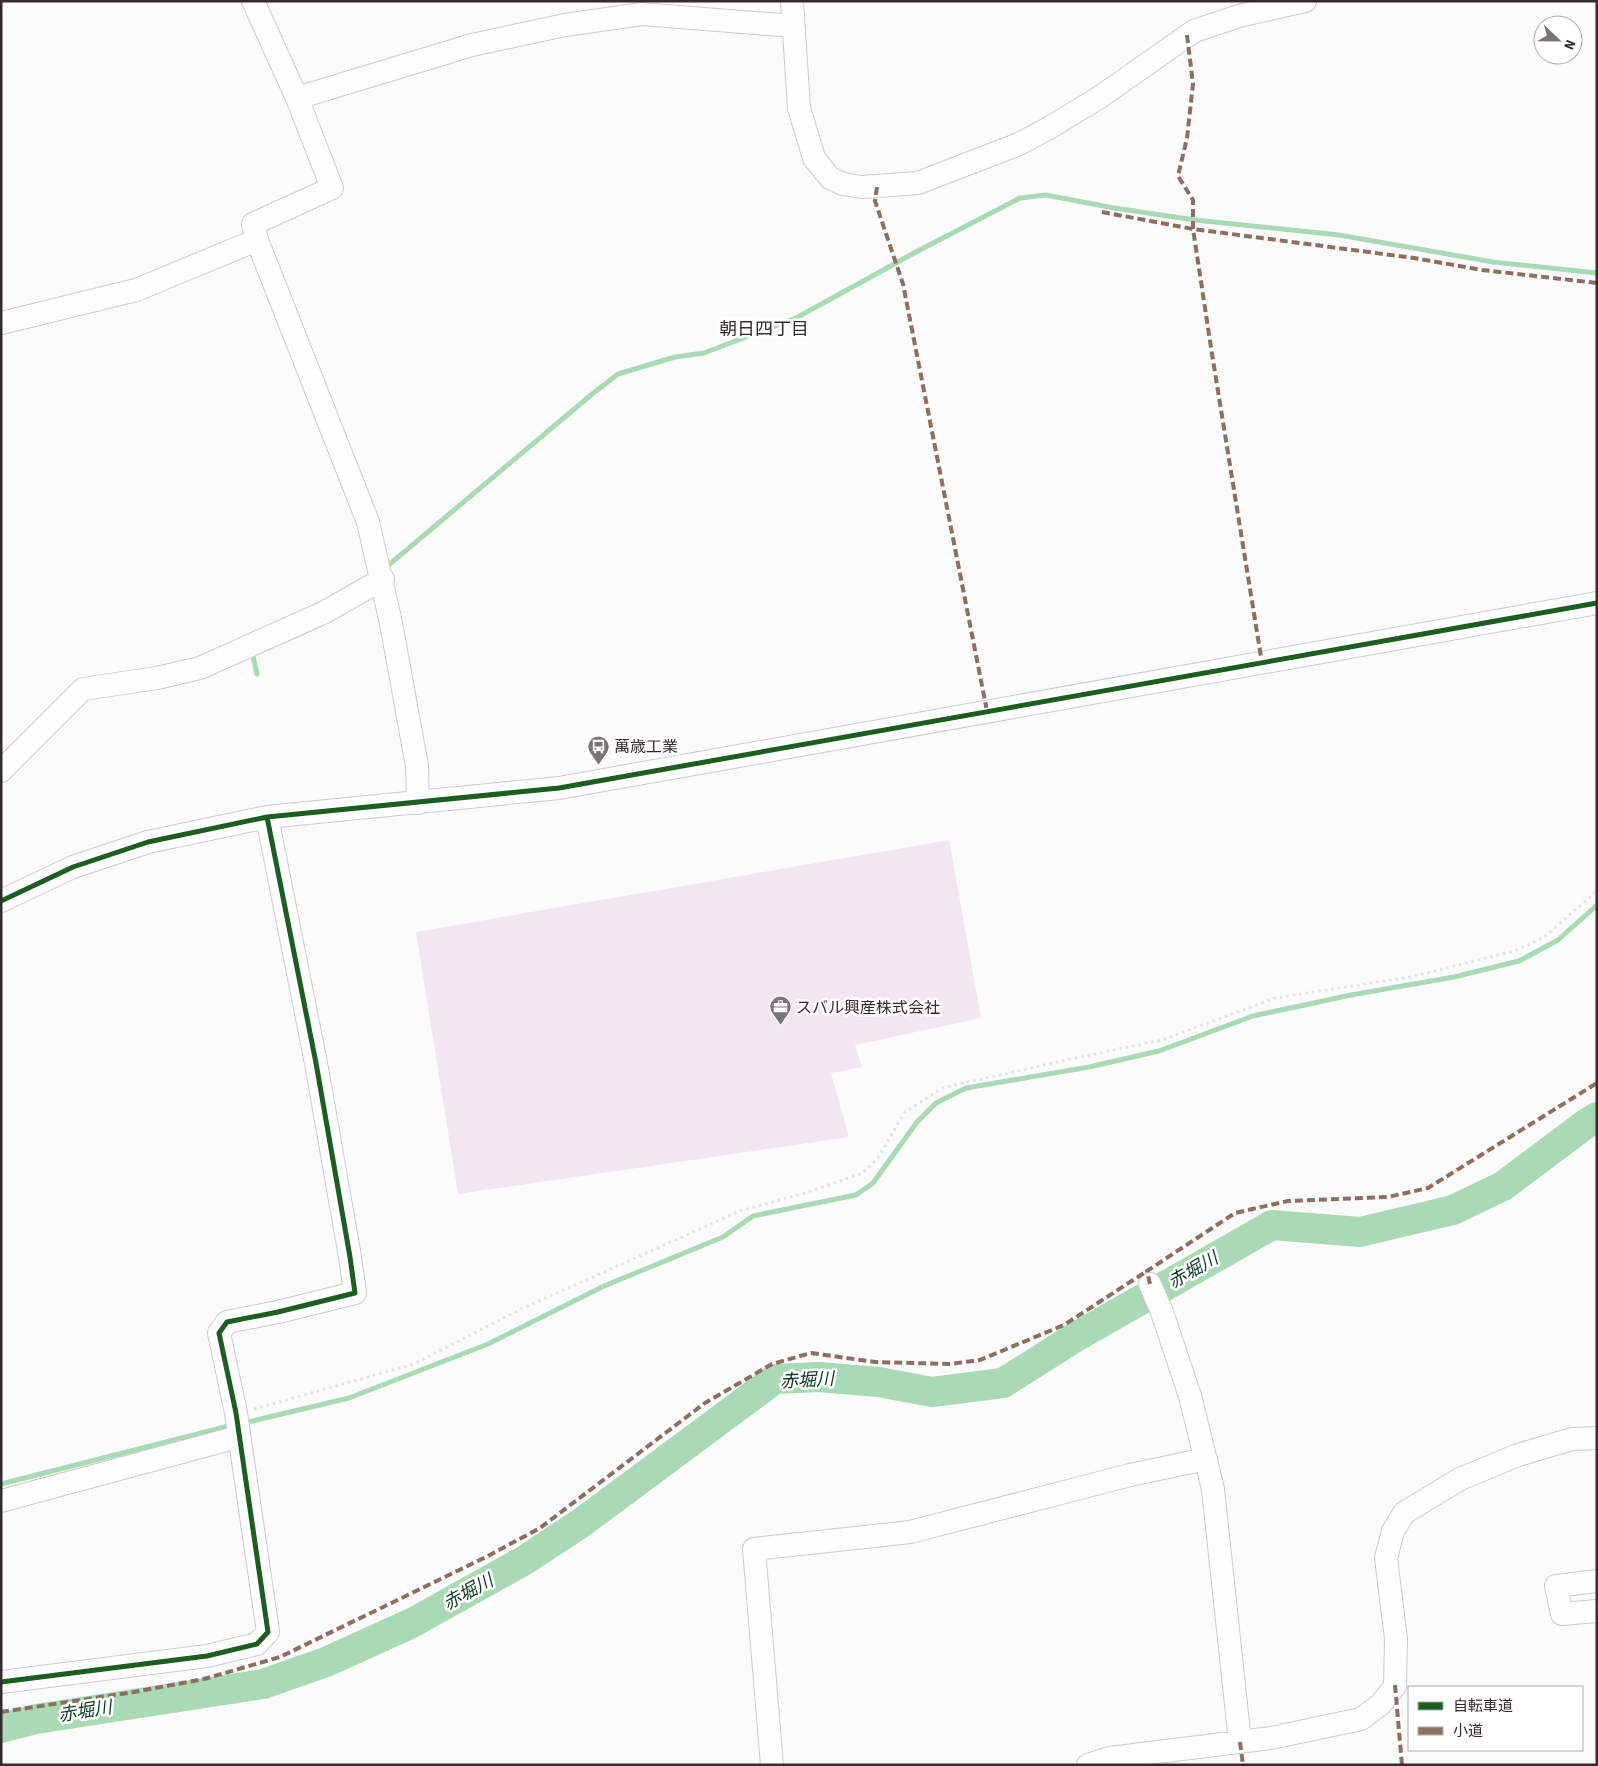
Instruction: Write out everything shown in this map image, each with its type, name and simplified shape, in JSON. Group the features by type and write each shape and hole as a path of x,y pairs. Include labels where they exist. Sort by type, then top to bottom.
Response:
{"street":[{"path":"253,1 297,98 332,188 253,224 257,240 368,522 383,579 417,766 418,803"},
{"path":"792,1 799,108 814,158 830,178 843,184 869,187 918,183 1019,144 1100,97 1194,31 1239,16 1305,1"},
{"path":"297,98 472,45 565,25 642,14 793,26"},
{"path":"1,323 136,290 257,240"},
{"path":"1,771 82,689 157,678 200,668 325,612 383,579"},
{"path":"1,901 73,867 148,842 267,817 559,788 1597,603"},
{"path":"1,1682 207,1656 257,1644 268,1632 236,1413 219,1333 227,1322 278,1312 355,1293 316,1063 267,817"},
{"path":"1150,1284 1162,1312 1190,1396 1213,1489 1240,1742"},
{"path":"1,1502 238,1437"},
{"path":"1088,1765 1110,1758 1271,1738 1360,1720 1381,1704 1395,1686 1396,1639 1386,1558 1393,1531 1404,1513 1460,1479 1518,1455 1572,1439 1597,1438"},
{"path":"772,1765 754,1549 910,1532 1130,1475 1206,1459"},
{"path":"1597,1581 1556,1586 1562,1614 1597,1611"}],"path":[{"path":"236,1413 289,1400 414,1364 521,1309 740,1212 805,1193 863,1173 878,1158 904,1113 942,1088 1162,1040 1275,998 1410,978 1514,951 1543,938 1597,891"}],"building":[{"path":"949,840 981,1018 855,1045 862,1067 831,1073 849,1137 458,1194 416,932"}],"waterway":[{"path":"385,568 618,374 675,357 704,353 796,318 916,252 1020,198 1046,195 1114,208 1195,220 1339,235 1493,262 1597,273"},
{"path":"252,652 257,674"},
{"path":"244,1423 349,1398 488,1344 604,1286 723,1237 753,1216 856,1195 873,1183 917,1122 936,1103 966,1088 1089,1067 1159,1051 1253,1016 1351,995 1454,977 1519,961 1558,940 1597,905"},
{"name":"赤堀川","path":"1,1728 36,1719 263,1684 326,1662 412,1623 525,1560 581,1523 775,1379 819,1377 879,1382 932,1392 1003,1383 1074,1338 1272,1225 1360,1232 1453,1210 1503,1186 1597,1117"},
{"path":"1,1484 233,1425"}],"marked path":[{"path":"1187,35 1193,84 1187,138 1178,176 1193,200 1193,229 1262,663"},
{"path":"877,187 875,201 903,284 987,711"},
{"path":"1102,212 1193,229 1414,258 1482,270 1597,283"},
{"path":"1150,1284 1147,1271 1235,1213 1288,1201 1388,1197 1428,1188 1597,1083"},
{"path":"1,1712 134,1692 204,1679 280,1657 486,1557 540,1528 705,1403 772,1364 811,1353 875,1362 950,1364 980,1360 1064,1325 1147,1271"},
{"path":"1395,1685 1402,1765"},
{"path":"1240,1742 1243,1765"}],"cycle path":[{"path":"1,901 73,867 148,842 267,817 559,788 1597,603"},
{"path":"1,1682 207,1656 257,1644 268,1632 236,1413 219,1333 227,1322 278,1312 355,1293 316,1063 267,817"}],"place":[{"name":"萬歳工業","path":"598,765"},
{"name":"スバル興産株式会社","path":"780,1026"}],"district":[{"name":"朝日四丁目","path":"764,329"}]}
